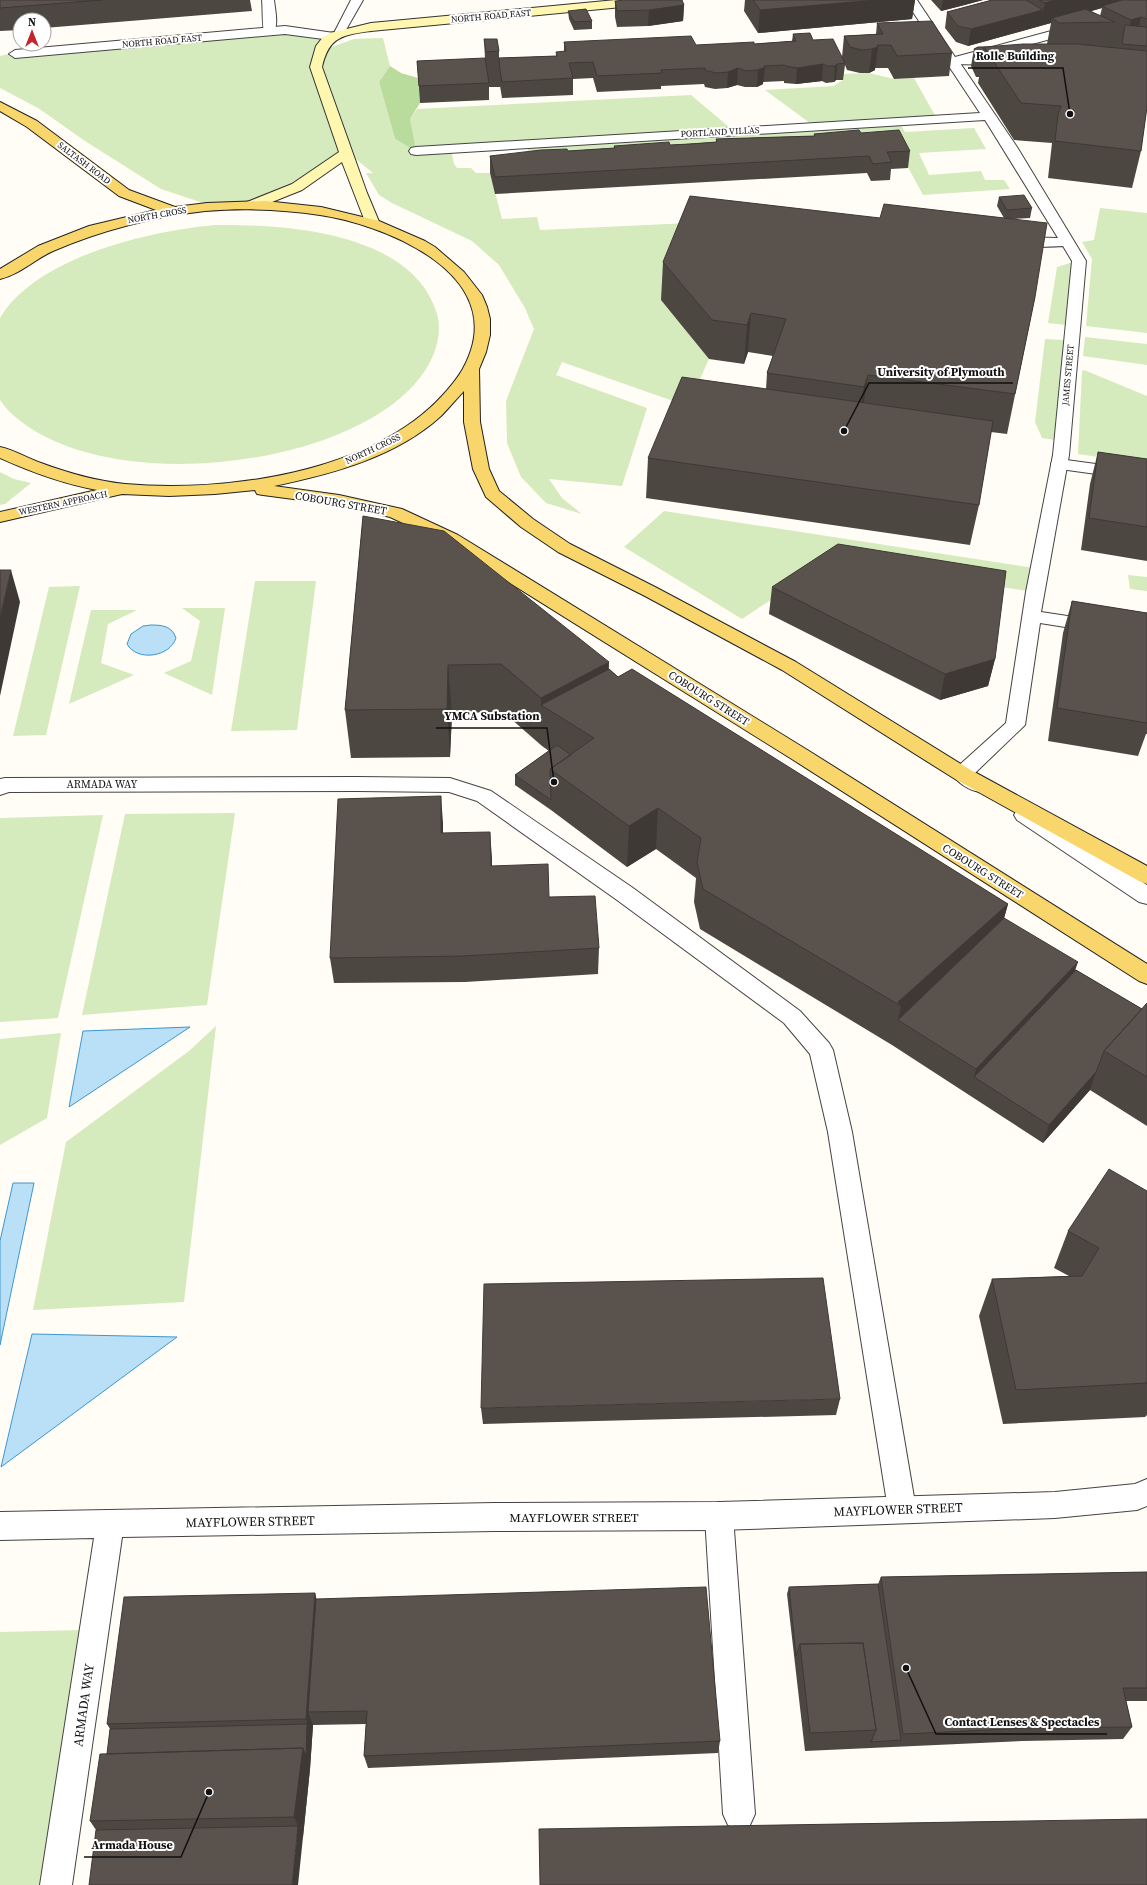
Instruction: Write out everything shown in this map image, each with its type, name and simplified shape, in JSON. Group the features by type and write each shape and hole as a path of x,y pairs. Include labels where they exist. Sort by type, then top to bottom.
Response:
{"main road":[{"name":"SALTASH ROAD","path":"0,106 32,124 124,193 172,211"},
{"name":"NORTH CROSS","path":"0,275 15,264 49,246 87,231 128,219 172,211 215,206 252,206 309,210 336,214 373,224 407,237 435,253 458,273 474,294 482,318 481,344 472,370 448,401 426,420 390,443 346,462 311,473 244,487 171,491 126,489 71,479 36,468 0,452"},
{"path":"472,370 472,422 481,469 492,493 526,523 564,548 651,592 789,666 962,774 1147,876"},
{"name":"COBOURG STREET","path":"244,487 339,500 396,513 452,539 802,756 1147,975"},
{"name":"WESTERN APPROACH","path":"0,517 126,489"}],"street":[{"path":"268,0 270,13 269,31"},
{"path":"357,0 335,34 317,56 316,67 320,84 373,224"},
{"name":"NORTH ROAD EAST","path":"15,54 285,30 335,34 371,27 653,0"},
{"name":"JAMES STREET","path":"911,0 954,61 990,116 1080,261 1074,295 1060,459 1014,725 962,774"},
{"path":"954,61 1088,25"},
{"path":"87,63 89,47"},
{"path":"954,61 1018,61"},
{"name":"PORTLAND VILLAS","path":"416,151 990,116"},
{"path":"451,149 454,164"},
{"path":"252,206 297,187 347,152"},
{"path":"996,240 1035,243 1068,242"},
{"path":"1060,459 1147,476"},
{"path":"1032,616 1147,634"},
{"path":"962,774 1147,896"},
{"name":"ARMADA WAY","path":"0,788 5,784 450,784 484,796 625,894 792,1017 821,1050 840,1132 902,1509"},
{"name":"MAYFLOWER STREET","path":"0,1526 472,1518 719,1516 1055,1505 1137,1496 1147,1492"},
{"path":"719,1516 739,1814"},
{"name":"ARMADA WAY","path":"56,1885 110,1524"}],"green space":[{"path":"269,31 331,36 326,49 354,39 383,38 390,66 379,82 395,139 415,150 410,119 417,109 691,95 735,132 814,126 765,90 834,86 843,80 840,74 869,73 894,79 914,78 937,119 899,122 905,132 974,128 986,149 919,153 929,175 981,171 985,180 1004,180 1010,189 923,195 897,147 531,164 527,144 451,149 454,164 457,168 471,168 476,173 490,173 502,219 537,217 540,230 753,220 662,300 709,359 696,388 676,402 562,362 556,375 647,408 622,486 549,479 562,498 582,514 546,503 521,477 507,443 506,401 534,329 525,308 499,265 472,241 392,203 379,195 366,173 373,173 347,152 297,187 252,205 215,207 161,189 85,141 38,108 0,88 0,56 31,52 52,52 52,50"},
{"path":"390,66 401,73 418,78 420,103 410,119 416,151 395,139 379,82"},
{"path":"1100,208 1147,213 1147,333 1086,326 1092,259 1082,242 1094,240"},
{"path":"215,225 276,227 310,231 343,238 375,250 402,265 423,287 437,314 439,323 439,333 434,352 425,370 413,386 377,415 330,438 275,454 217,462 158,463 102,456 52,440 13,415 8,410 0,400 0,318 17,297 40,279 66,263 96,251 159,233"},
{"path":"1073,262 1066,325 1048,323 1057,267"},
{"path":"1085,337 1147,344 1147,365 1083,356"},
{"path":"1045,339 1064,340 1055,440 1042,438 1035,422"},
{"path":"1084,370 1147,396 1147,464 1078,454 1082,371"},
{"path":"0,472 14,479 31,483 5,504 0,505"},
{"path":"664,511 1041,569 1035,592 829,561 742,619 624,547"},
{"path":"1128,575 1147,577 1147,591 1130,589"},
{"path":"255,581 316,581 297,730 231,731"},
{"path":"80,586 46,735 13,736 49,587"},
{"path":"182,608 225,608 212,695 164,673 191,661 200,621"},
{"path":"91,610 137,610 108,624 101,663 134,675 69,704"},
{"path":"235,813 207,1005 82,1015 125,814"},
{"path":"103,815 58,1018 0,1022 0,818"},
{"path":"216,1026 184,1302 33,1310 66,1142 189,1051"},
{"path":"61,1033 47,1118 0,1145 0,1039"},
{"path":"82,1630 42,1885 0,1885 0,1632"}],"water":[{"path":"143,626 163,626 172,631 176,638 173,644 160,653 153,655 145,655 132,650 127,644 131,634"},
{"path":"190,1027 69,1107 83,1031"},
{"path":"13,1183 34,1183 0,1345 0,1241"},
{"path":"32,1334 177,1337 1,1467"}],"building":[{"path":"0,0 102,0 0,8"},
{"path":"682,0 684,5 649,10 617,11 615,1"},
{"path":"753,0 877,0 760,10"},
{"path":"992,0 1026,0 1043,10 971,29 958,26 947,12"},
{"path":"1039,0 1055,0 1045,3"},
{"path":"1122,0 1147,0 1147,19 1141,17 1131,20 1102,6"},
{"path":"586,9 592,21 574,22 568,11"},
{"path":"1085,9 1115,22 1059,23 1052,18"},
{"path":"932,21 952,53 897,56 891,45 877,45 878,47 862,50 850,47 844,36 883,34 877,23"},
{"path":"1125,25 1147,27 1147,46 1122,44"},
{"path":"810,33 813,40 833,39 845,63 837,64 835,66 827,66 823,64 797,68 785,65 764,66 765,67 758,70 746,71 738,68 728,72 716,73 705,70 705,68 661,70 662,73 597,76 593,62 569,63 573,78 502,82 500,70 499,58 557,56 556,52 566,51 564,42 691,36 696,45 754,42 754,44 796,41 793,34"},
{"path":"484,39 497,39 499,51 486,52"},
{"path":"1023,44 1077,44 1147,51 1147,107 1141,151 1055,141 1058,115 1061,106 1021,103 984,47"},
{"path":"984,47 981,61 978,61 974,49"},
{"path":"485,58 489,83 419,86 417,61"},
{"path":"859,130 861,133 899,130 910,151 887,152 892,162 873,164 869,156 495,177 490,156 541,150 567,149 568,151 669,142 670,145 717,142 716,139 815,136 814,134"},
{"path":"1024,195 1032,208 1007,210 999,197"},
{"path":"690,196 880,218 884,204 1047,223 1035,297 1015,394 868,375 864,387 767,373 786,319 751,313 747,325 712,320 663,262"},
{"path":"682,377 993,421 979,505 648,458"},
{"path":"1098,452 1147,459 1147,527 1089,518"},
{"path":"363,516 444,531 609,662 541,698 501,664 448,665 447,709 345,710"},
{"path":"838,544 1006,571 995,659 945,674 772,587"},
{"path":"0,570 11,570 0,617"},
{"path":"1072,601 1147,613 1147,723 1057,708"},
{"path":"609,669 618,677 632,669 1008,904 898,1002 901,1006 703,889 697,862 701,838 658,808 629,826 550,769 594,738 541,705"},
{"path":"557,745 571,755 550,769 551,800 515,775"},
{"path":"441,796 441,833 490,832 491,866 548,864 549,897 595,896 599,948 463,956 330,958 338,799"},
{"path":"1004,918 1078,962 976,1069 898,1020"},
{"path":"1076,970 1142,1009 1104,1051 1096,1072 1049,1125 974,1077"},
{"path":"1147,1003 1147,1077 1104,1051"},
{"path":"1109,1169 1147,1191 1147,1383 1016,1390 992,1279 1082,1276 1099,1248 1068,1231"},
{"path":"823,1278 840,1399 481,1408 484,1284"},
{"path":"1147,1572 1147,1688 1123,1688 1132,1727 1030,1728 903,1734 881,1577"},
{"path":"878,1584 901,1740 871,1742 876,1730 863,1643 800,1644 796,1656 789,1587"},
{"path":"706,1587 720,1741 364,1756 367,1711 308,1712 316,1599"},
{"path":"315,1593 306,1719 107,1724 124,1597"},
{"path":"863,1643 876,1730 810,1733 800,1644"},
{"path":"307,1724 306,1757 303,1748 107,1754 110,1729"},
{"path":"303,1748 294,1817 90,1821 100,1754"},
{"path":"1147,1819 1147,1885 540,1885 539,1829"},
{"path":"298,1826 292,1885 89,1885 96,1830"}],"place":[{"name":"Rolle Building","path":"1070,114"},
{"name":"University of Plymouth","path":"844,431"},
{"name":"YMCA Substation","path":"554,782"},
{"name":"Contact Lenses & Spectacles","path":"906,1668"},
{"name":"Armada House","path":"209,1792"}]}
